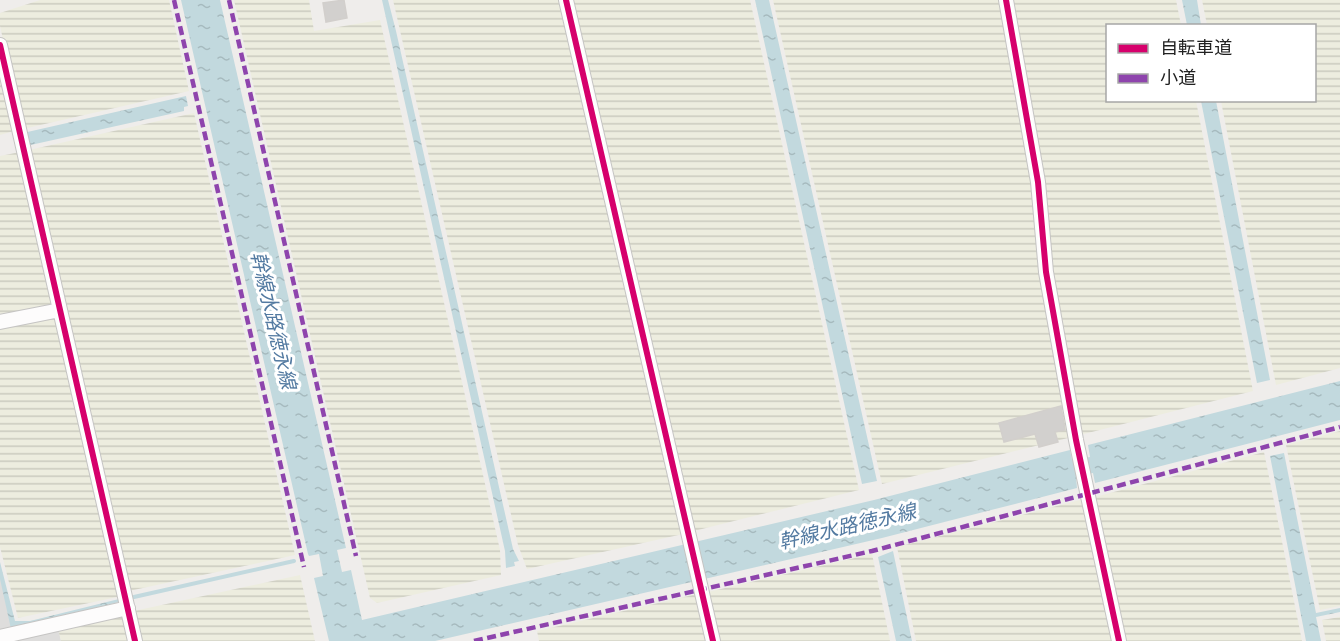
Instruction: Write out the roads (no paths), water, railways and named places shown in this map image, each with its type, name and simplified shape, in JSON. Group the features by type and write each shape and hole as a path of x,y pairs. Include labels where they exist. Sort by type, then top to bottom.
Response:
{"street":[{"path":"566,0 712,641"},
{"path":"1006,0 1038,182 1046,272 1080,454 1119,641"},
{"path":"0,45 135,641"},
{"path":"0,322 60,310"},
{"path":"0,638 128,608"}],"water":[{"name":"幹線水路徳永線","path":"181,0 220,0 346,548 337,550 342,572 351,570 362,620 874,500 1070,450 1072,460 1090,457 1088,445 1340,381 1340,420 1095,483 1093,473 1076,477 1077,488 882,538 435,641 329,641 314,578 323,576 319,554 309,556 308,554"},
{"path":"382,0 388,0 396,31 513,549 519,561 514,562 515,566 506,568 505,551"},
{"path":"755,0 769,0 877,481 862,484"},
{"path":"1182,0 1197,0 1201,24 1187,24"},
{"path":"186,96 188,106 184,107 184,111 26,146 23,133"},
{"path":"1201,102 1216,102 1270,380 1257,383"},
{"path":"1284,453 1316,613 1340,608 1340,612 1316,617 1321,641 1306,641 1270,456"},
{"path":"893,551 912,641 896,641 878,557"},
{"path":"0,562 15,621 30,621 119,599 119,602 11,629 0,579"}],"waterway":[{"path":"134,597 294,561"}]}
